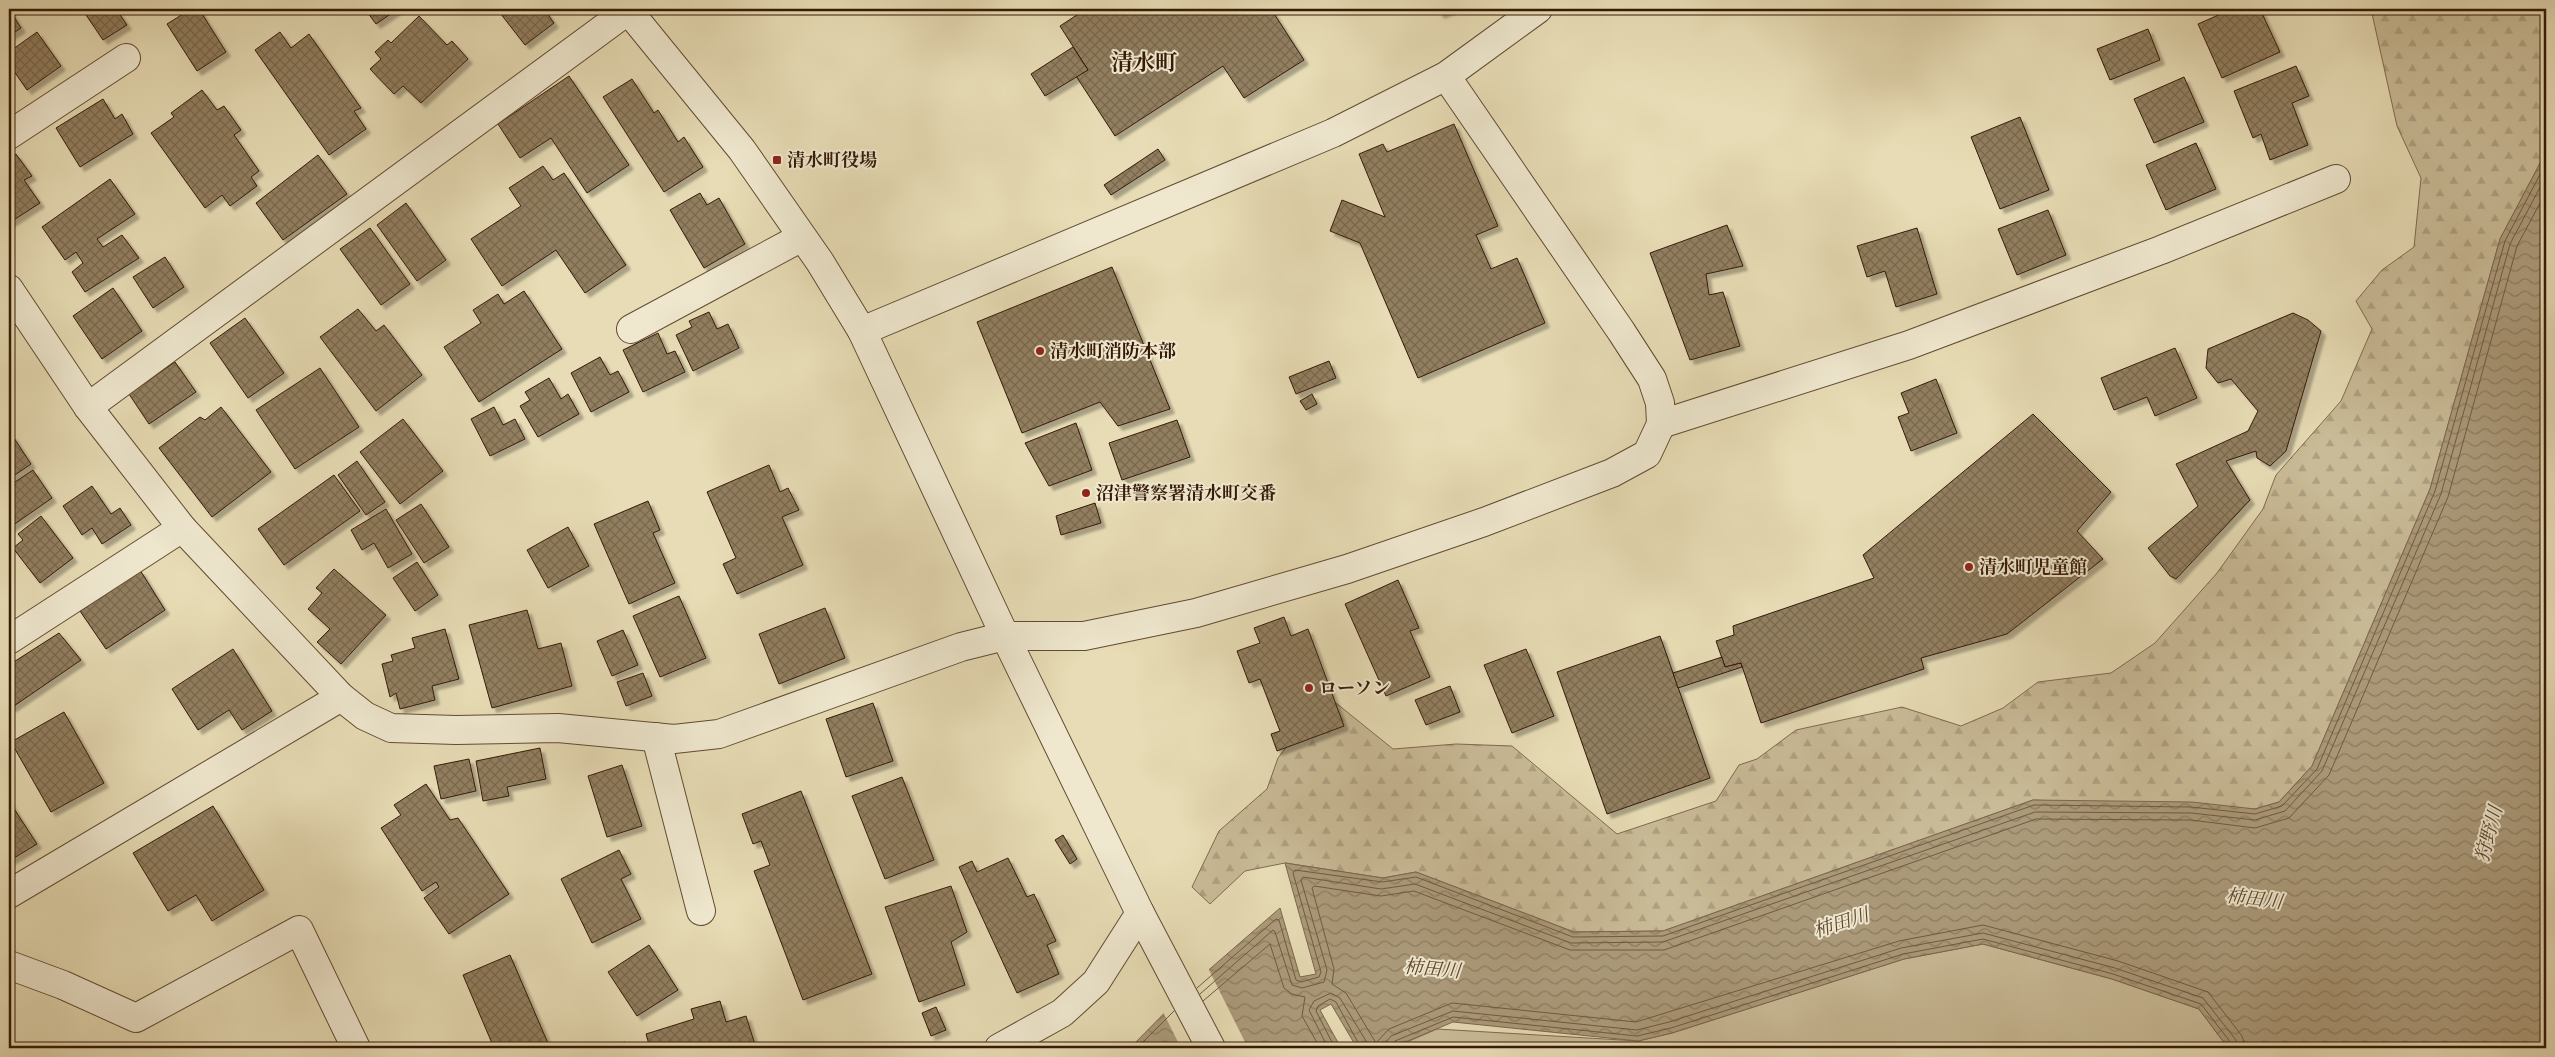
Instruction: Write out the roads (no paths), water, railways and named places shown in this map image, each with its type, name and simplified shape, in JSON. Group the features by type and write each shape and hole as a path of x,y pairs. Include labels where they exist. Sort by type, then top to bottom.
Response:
{"street":[{"path":"88,407 628,9 742,150 802,237 862,330 1005,636 1140,913 1211,1048"},
{"path":"862,330 1333,132 1446,76 1538,9"},
{"path":"9,135 126,58"},
{"path":"9,289 88,407 182,528 341,697 365,716 391,728 456,730 558,728 684,739 719,734 878,675 961,647 1005,636 1084,636 1196,613 1347,569 1484,522 1612,472 1647,454 1661,424 1660,403 1652,379 1616,323 1446,76"},
{"path":"1661,424 1909,345 2151,254 2336,179"},
{"path":"631,329 802,237"},
{"path":"9,640 182,528"},
{"path":"9,894 341,697"},
{"path":"656,737 702,911"},
{"path":"999,1048 1062,1013 1096,982 1140,913"},
{"path":"9,965 63,985 136,1018 299,930 356,1048"}],"water":[{"path":"2546,152 2546,1048 2228,1048 2199,1009 2112,979 1983,944 1904,959 1672,1033 1638,1041 1453,1022 1391,1048 1357,1048 1331,1004 1320,1010 1341,1048 1130,1048 1196,981 1280,908 1300,977 1316,974 1285,863 1383,878 1416,872 1574,932 1663,931 2033,800 2192,802 2255,809 2279,802 2312,766 2430,489 2500,239"}],"place":[{"name":"清水町役場","path":"777,160"},
{"name":"清水町消防本部","path":"1040,351"},
{"name":"沼津警察署清水町交番","path":"1086,493"},
{"name":"清水町児童館","path":"1969,567"},
{"name":"ローソン","path":"1309,688"}],"district":[{"name":"清水町","path":"1144,63"}],"water label":[{"name":"狩野川","path":"2489,834"},
{"name":"柿田川","path":"2254,899"},
{"name":"柿田川","path":"1841,923"},
{"name":"柿田川","path":"1432,969"}]}
